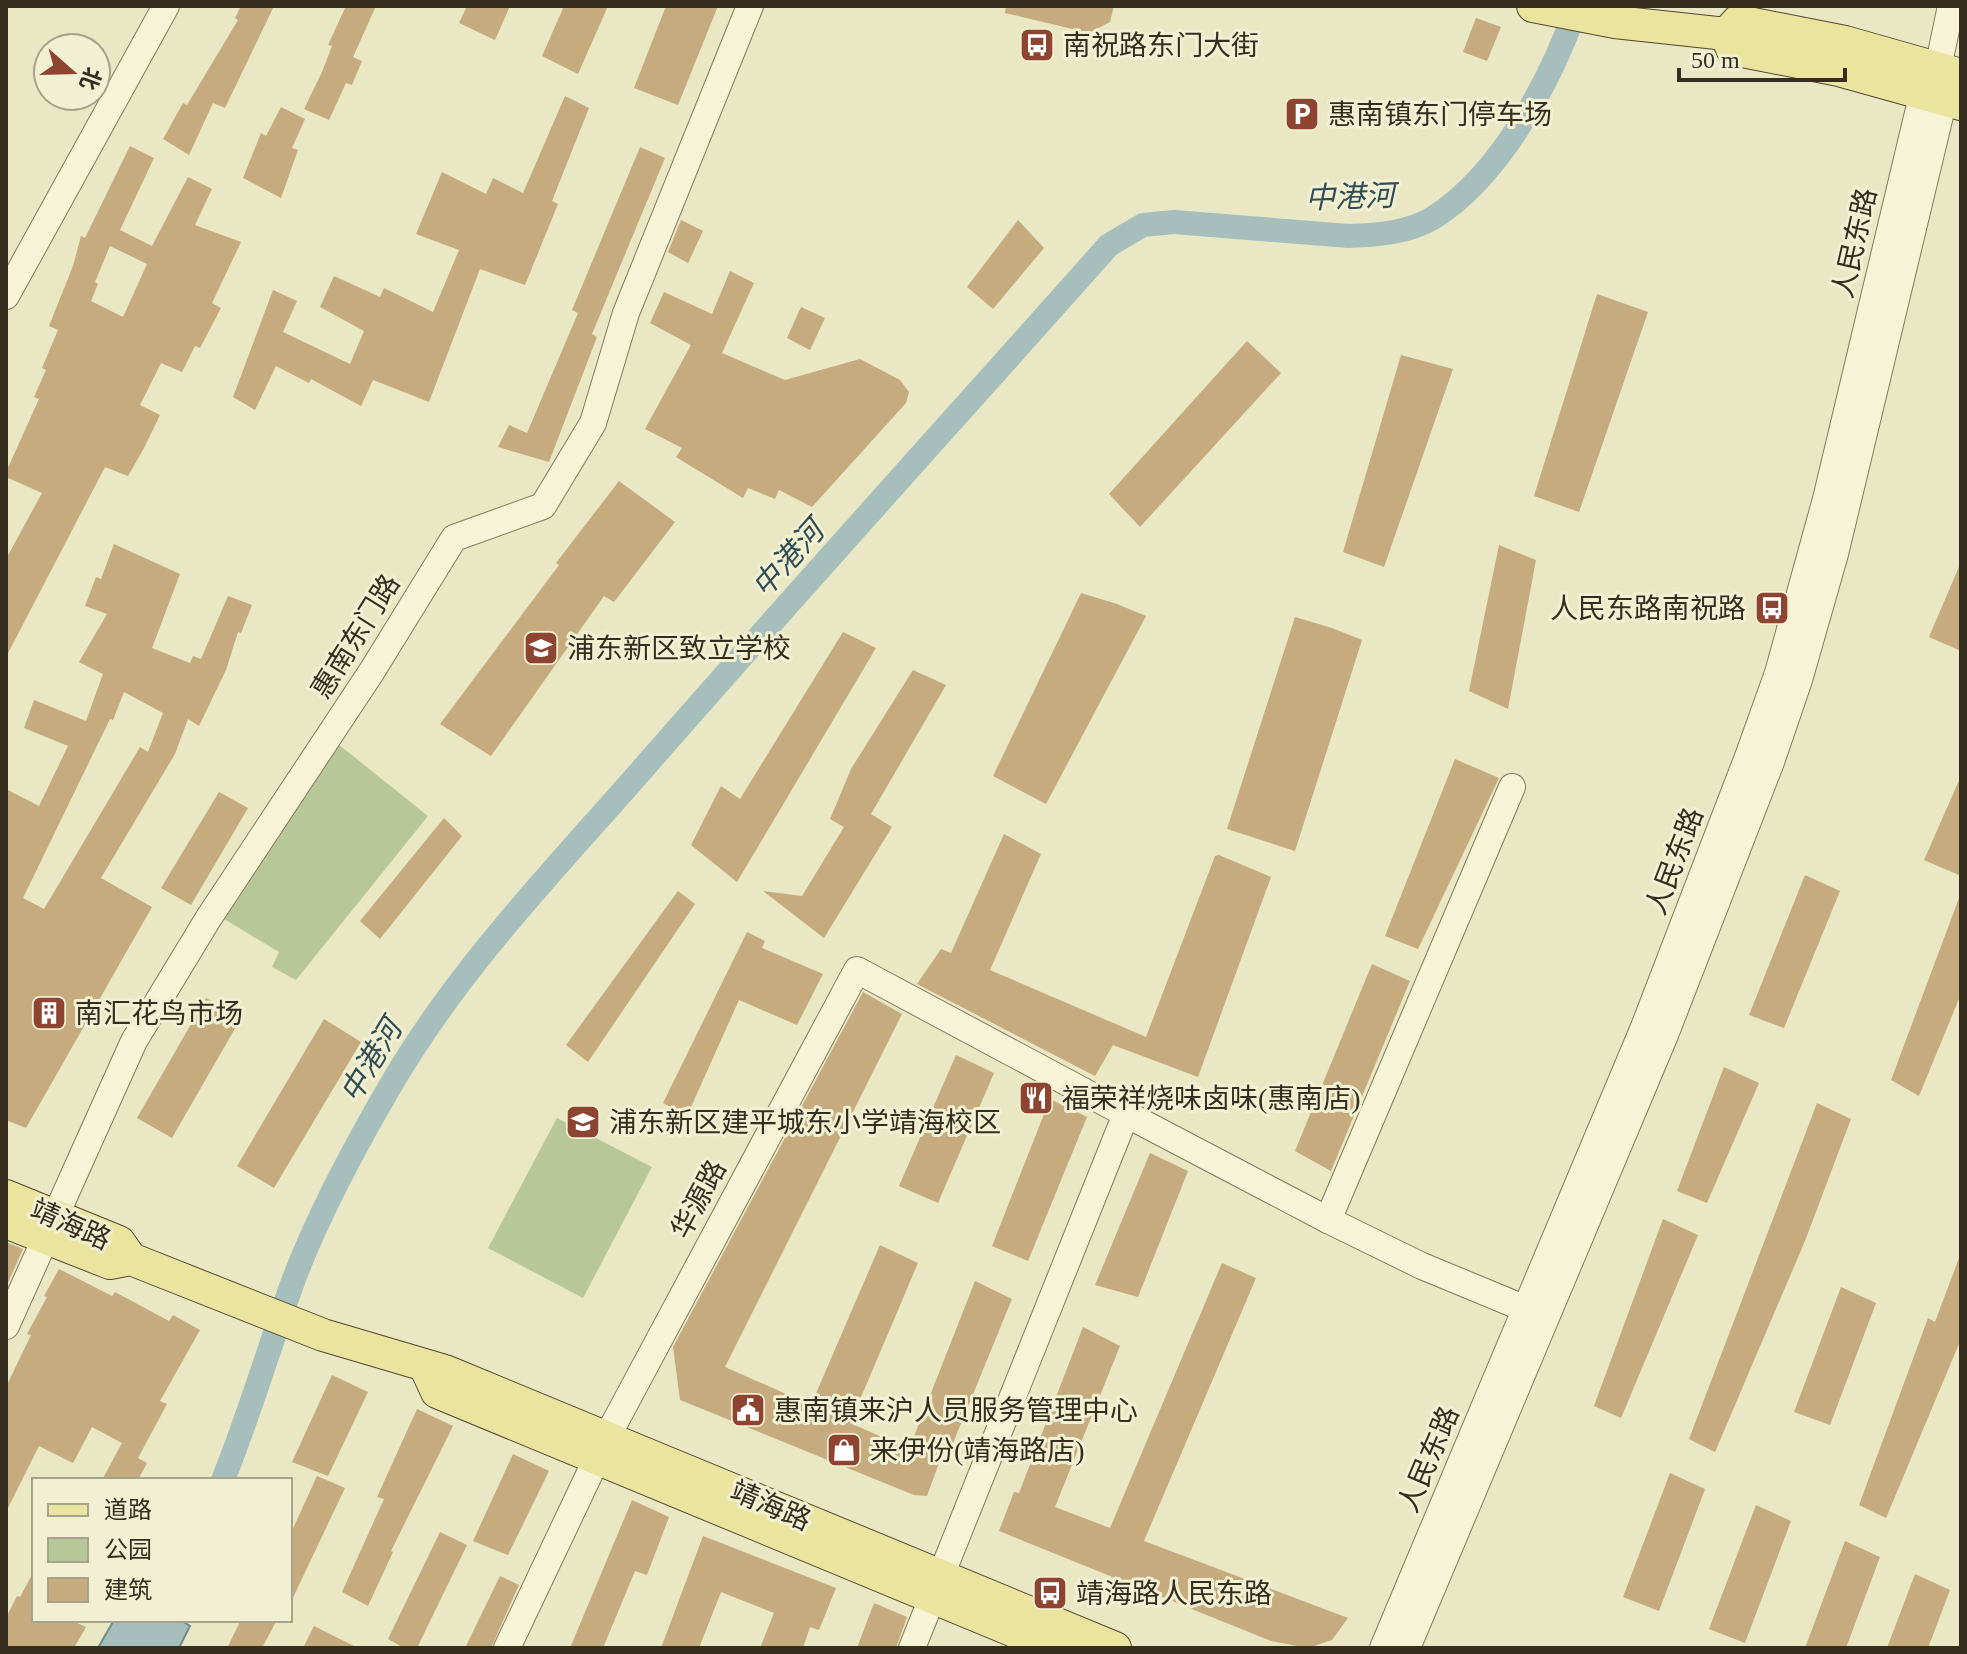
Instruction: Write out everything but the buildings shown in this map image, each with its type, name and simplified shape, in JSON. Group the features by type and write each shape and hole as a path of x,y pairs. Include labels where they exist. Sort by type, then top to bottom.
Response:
{"main road":[{"path":"1534,6 1615,22 1726,34 1732,49 1945,88"},
{"name":"靖海路","path":"6,1196 110,1263 131,1259 323,1335 425,1366 437,1392 602,1447 937,1587 1115,1648"},
{"name":"靖海路","path":"6,1222 50,1226"},
{"name":"靖海路","path":"937,1587 1055,1648"}],"street":[{"path":"6,296 166,6"},
{"name":"惠南东门路","path":"6,1326 134,1041 208,919 372,671 454,538 543,506 593,423 626,313 750,6"},
{"name":"人民东路","path":"1407,1648 1665,1035 1771,762 1799,680 1835,554 1945,88 1951,6"},
{"name":"人民东路","path":"1383,1648 1655,999 1749,754 1778,673 1945,88"},
{"path":"1328,1220 1512,787"},
{"name":"华源路","path":"507,1648 602,1447 857,970 1126,1114"},
{"path":"912,1648 1126,1114 1422,1266 1526,1309"}],"green space":[{"path":"338,744 428,816 296,980 272,967 279,952 224,919"},
{"path":"557,1118 652,1167 583,1298 488,1248"}],"water":[{"path":"113,1622 183,1622 190,1626 179,1648 98,1648"}],"waterway":[{"name":"中港河","path":"224,1478 295,1276 316,1226 378,1107 448,998 545,879 1109,245 1143,225 1174,222 1349,236 1392,232 1433,218 1458,200 1502,152 1538,94 1577,6"}],"place":[{"name":"南祝路东门大街","path":"1037,45"},
{"name":"惠南镇东门停车场","path":"1302,114"},
{"name":"人民东路南祝路","path":"1772,608"},
{"name":"浦东新区致立学校","path":"541,648"},
{"name":"南汇花鸟市场","path":"49,1013"},
{"name":"福荣祥烧味卤味(惠南店)","path":"1036,1098"},
{"name":"浦东新区建平城东小学靖海校区","path":"583,1122"},
{"name":"惠南镇来沪人员服务管理中心","path":"748,1410"},
{"name":"来伊份(靖海路店)","path":"844,1450"},
{"name":"靖海路人民东路","path":"1050,1593"}]}
